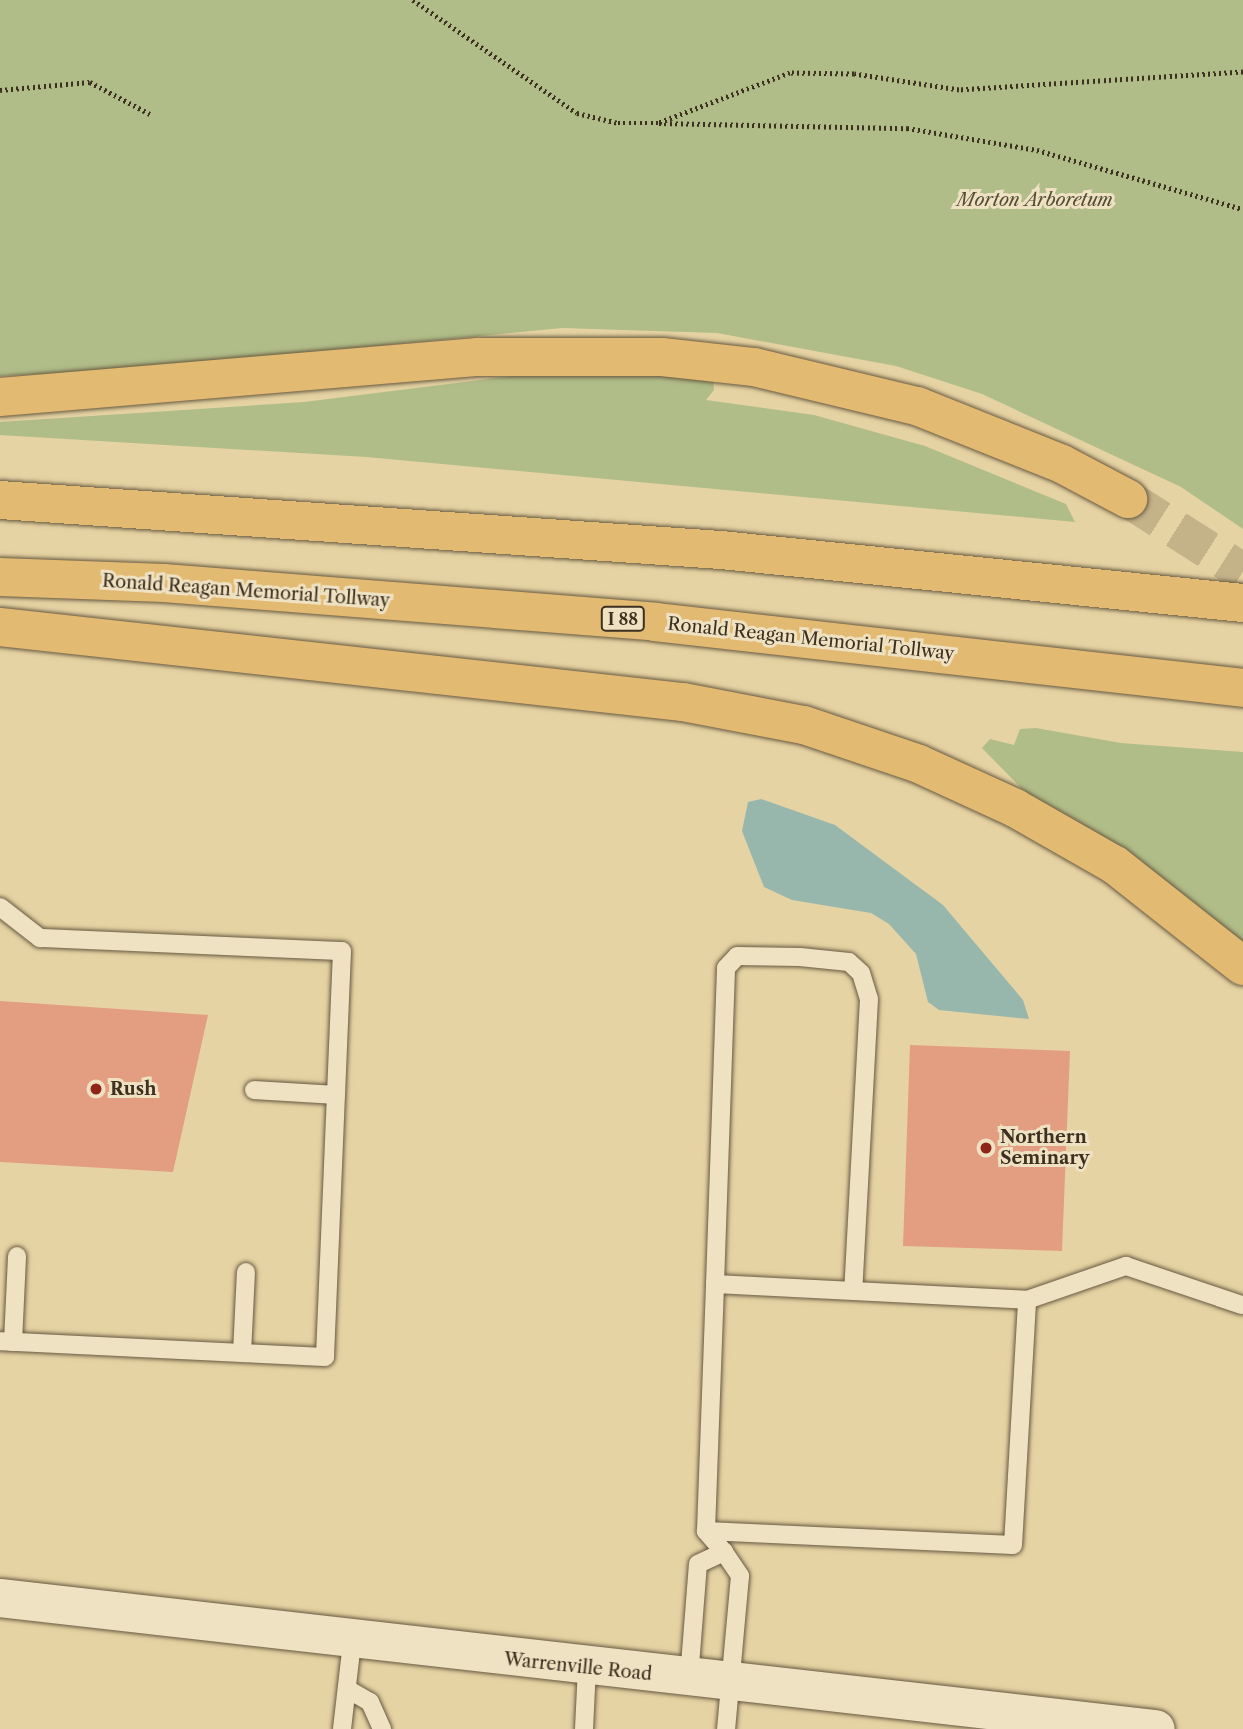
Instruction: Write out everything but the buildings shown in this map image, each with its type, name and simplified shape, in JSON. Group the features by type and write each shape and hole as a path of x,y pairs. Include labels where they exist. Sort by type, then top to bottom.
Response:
{"highway":[{"path":"0,397 478,357 662,357 754,367 917,406 1062,464 1128,499"},
{"path":"0,499 707,549 1243,603"},
{"name":"Ronald Reagan Memorial Tollway","path":"0,577 164,583 655,622 1243,688"},
{"path":"0,627 682,702 804,725 919,764 1016,808 1115,865 1243,966"}],"main road":[{"name":"Warrenville Road","path":"0,1598 352,1642 1156,1729"}],"lane":[{"path":"0,907 40,938 342,951 325,1357 6,1341 18,1256"},
{"path":"726,1729 740,1576 706,1531 726,968 737,956 800,957 849,962 861,973 869,999 853,1291"},
{"path":"254,1090 336,1095"},
{"path":"715,1284 1027,1300 1126,1266 1242,1305"},
{"path":"242,1353 246,1272"},
{"path":"706,1531 1013,1545 1027,1300"},
{"path":"689,1679 698,1564 724,1552"},
{"path":"342,1729 349,1690 352,1642"},
{"path":"584,1729 587,1668"},
{"path":"349,1690 370,1702 382,1729"}],"path":[{"path":"413,0 577,113 618,123 907,128 1037,150 1243,209"},
{"path":"659,123 790,73 854,74 959,90 1243,72"},
{"path":"0,90 90,82 150,114"}],"green space":[{"name":"Morton Arboretum","path":"0,0 1243,0 1243,529 1181,487 982,394 896,366 717,333 562,328 142,369 0,376"},
{"path":"569,369 713,374 714,390 706,400 814,415 925,446 1066,504 1075,522 366,457 0,435 0,422 304,402"},
{"path":"1036,728 1121,743 1243,752 1243,950 1027,794 982,748 990,739 1014,745 1020,729"}],"water":[{"path":"761,799 835,825 943,905 1023,1000 1029,1019 939,1010 928,1002 916,954 889,924 871,913 792,900 764,887 742,831 748,802"}],"tunnel":[{"path":"1128,499 1243,572"}],"place":[{"name":"Rush","path":"96,1089"},
{"name":"Northern Seminary","path":"986,1148"}]}
